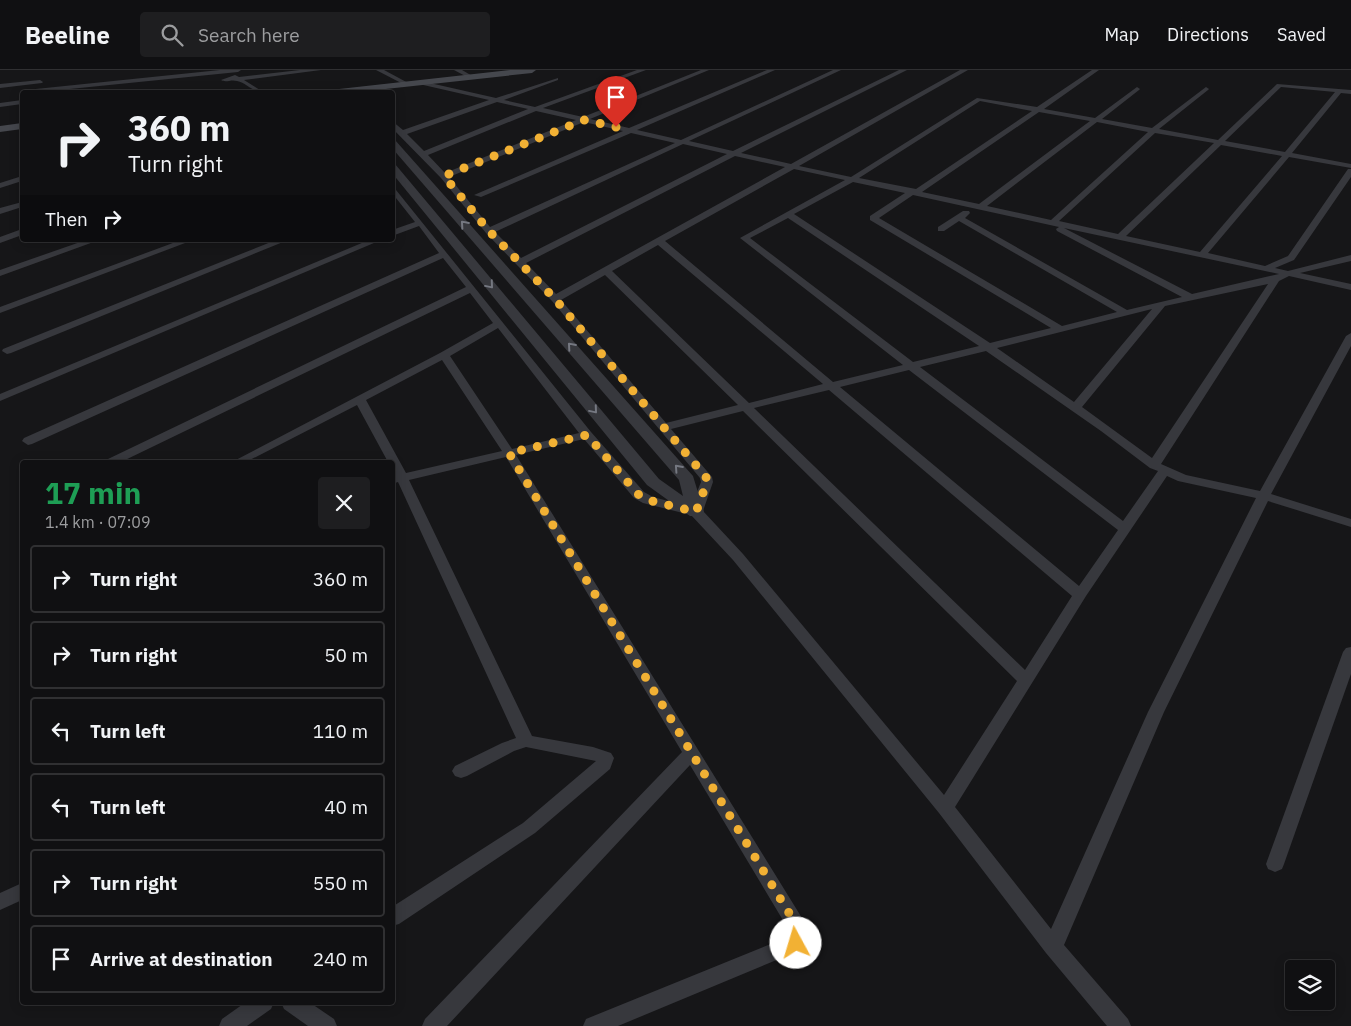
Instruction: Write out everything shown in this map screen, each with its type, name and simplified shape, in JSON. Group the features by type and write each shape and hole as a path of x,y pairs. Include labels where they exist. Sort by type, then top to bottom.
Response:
{"main road":[{"path":"369,90 532,70"},
{"path":"0,128 20,126"}],"street":[{"path":"49,90 238,70"},
{"path":"219,81 318,70"},
{"path":"378,70 406,84"},
{"path":"457,70 471,77"},
{"path":"423,154 535,109 643,70"},
{"path":"444,176 706,70"},
{"path":"478,195 772,70"},
{"path":"489,231 838,70"},
{"path":"520,262 836,102 904,70"},
{"path":"948,70 964,71"},
{"path":"1060,329 873,218 915,192 1096,70"},
{"path":"225,71 257,90"},
{"path":"555,299 964,71"},
{"path":"397,137 492,100 556,79"},
{"path":"0,86 49,81"},
{"path":"421,83 853,180 1042,219 1351,287"},
{"path":"1120,237 1279,85 1351,92"},
{"path":"942,229 979,206 1137,89"},
{"path":"1053,222 1154,130 1206,89"},
{"path":"1203,254 1334,99 1339,90"},
{"path":"1125,529 744,238 853,180 979,99 1351,166"},
{"path":"0,105 20,102"},
{"path":"397,137 423,154 444,176 489,231 555,299 706,477 707,482 696,512"},
{"path":"397,137 688,479 696,512"},
{"path":"395,170 653,482 696,512 776,602 945,808 1053,947 1120,1026"},
{"path":"1267,268 1291,258 1351,171"},
{"path":"0,186 20,181"},
{"path":"395,193 587,435 639,495 648,500 696,512"},
{"path":"0,211 20,205"},
{"path":"789,215 988,347 1160,468 1182,478 1264,496 1351,523"},
{"path":"959,218 1126,313"},
{"path":"1042,219 1192,298"},
{"path":"395,231 420,223"},
{"path":"0,240 20,233"},
{"path":"658,240 828,385 1080,595"},
{"path":"0,273 89,242"},
{"path":"0,310 184,242"},
{"path":"7,351 279,242"},
{"path":"0,398 372,242"},
{"path":"28,441 444,254"},
{"path":"664,427 1162,304 1276,279 1288,273 1351,258"},
{"path":"606,270 1026,680"},
{"path":"945,808 1080,595 1125,529 1160,468 1276,279"},
{"path":"116,460 472,288"},
{"path":"1076,408 1162,304"},
{"path":"242,460 444,356 500,323"},
{"path":"1053,947 1156,712 1264,496 1351,336"},
{"path":"444,356 509,453 800,931 796,943 594,1026"},
{"path":"360,399 388,460"},
{"path":"526,741 397,479 587,435"},
{"path":"1275,864 1351,652"},
{"path":"395,916 529,828 604,764 605,758 593,753 526,741 508,747 461,771"},
{"path":"432,1026 692,753"},
{"path":"0,902 20,892"},
{"path":"230,1026 260,1005"},
{"path":"295,1005 326,1026"}],"route":[{"path":"616,127 584,120 444,176 489,231 555,299 706,477 707,482 696,512 648,500 639,495 587,435 509,453 800,931 796,943"}]}
